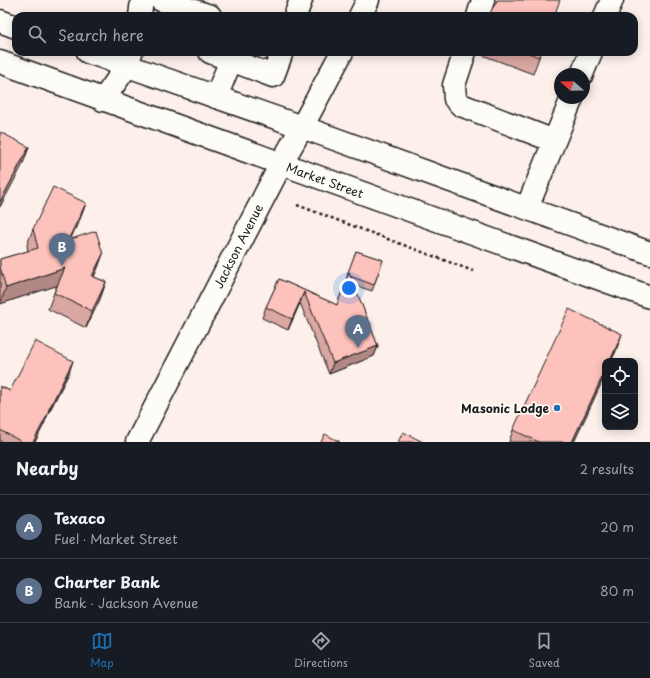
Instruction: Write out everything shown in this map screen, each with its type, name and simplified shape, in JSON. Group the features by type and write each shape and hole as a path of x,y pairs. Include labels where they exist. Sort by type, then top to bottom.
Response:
{"main road":[{"path":"140,12 142,0"},
{"path":"161,0 202,11"},
{"path":"296,12 301,0"},
{"path":"362,12 368,0"},
{"path":"479,12 483,0"},
{"path":"607,12 612,0"},
{"path":"0,21 12,25"},
{"path":"112,56 130,59 216,97 650,253"},
{"path":"220,56 273,76 280,56"},
{"name":"Jackson Avenue","path":"136,442 281,164 302,127 333,56"},
{"path":"464,56 454,86 455,98 461,105 554,141"},
{"path":"584,68 589,56"},
{"path":"103,100 130,59"},
{"path":"216,97 231,60"},
{"name":"Market Street","path":"0,62 650,297"},
{"path":"527,208 569,104"}],"path":[{"path":"297,206 472,271"}],"building":[{"path":"497,0 560,0 556,12 491,12"},
{"path":"0,132 29,147 0,202"},
{"path":"53,187 86,203 68,240 96,231 103,254 92,276 106,282 92,311 54,293 65,268 6,288 0,267 0,259 38,248 33,229"},
{"path":"356,251 383,260 374,285 350,276 349,272 347,275"},
{"path":"349,272 378,346 333,363 304,292 292,319 266,307 279,279 337,305"},
{"name":"Masonic Lodge","path":"569,309 622,334 611,358 602,358 602,377 572,442 539,442 513,430"},
{"path":"35,341 73,361 33,442 22,442 0,430 0,386 10,391"},
{"path":"403,432 423,442 398,442"},
{"path":"325,434 340,442 321,442"}],"place":[{"name":"Charter Bank","path":"62,266"},
{"name":"Texaco","path":"358,348"},
{"name":"Masonic Lodge","path":"557,408"}]}
